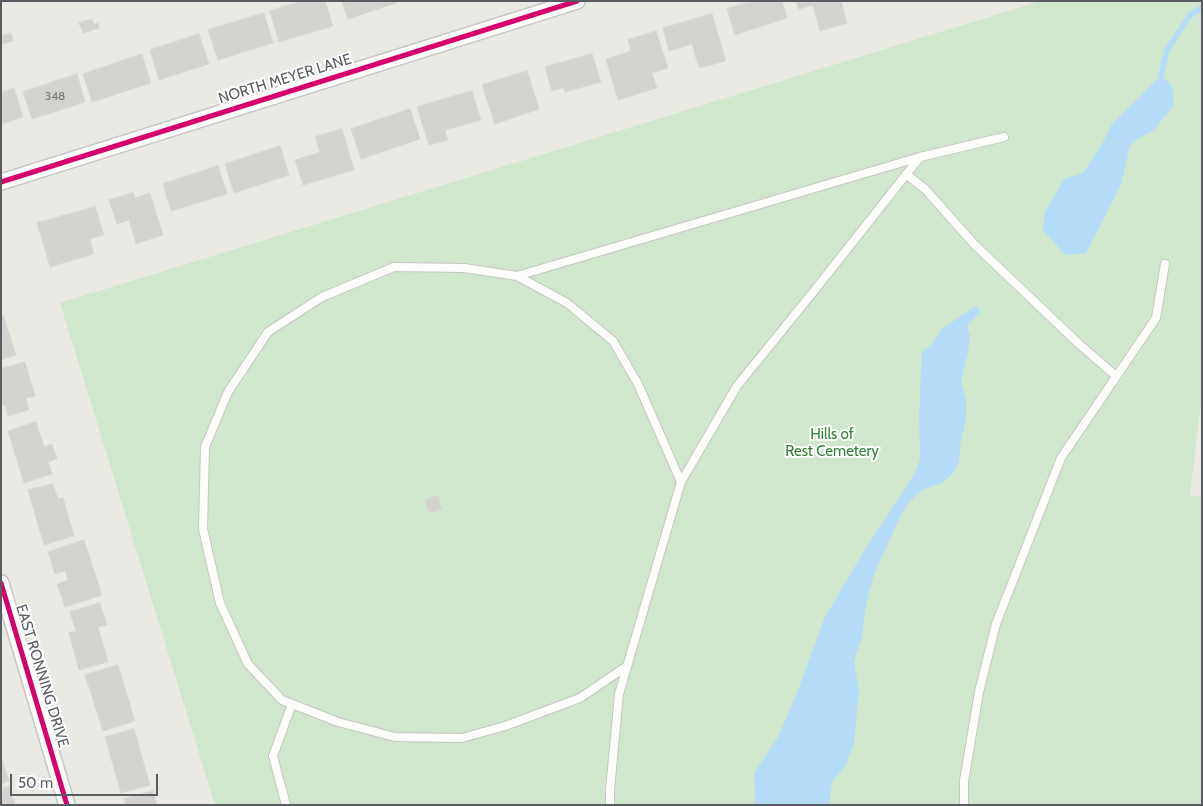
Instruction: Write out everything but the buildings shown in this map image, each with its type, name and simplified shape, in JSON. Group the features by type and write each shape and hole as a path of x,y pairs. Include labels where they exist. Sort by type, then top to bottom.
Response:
{"street":[{"name":"NORTH MEYER LANE","path":"1,182 577,1"},
{"name":"EAST RONNING DRIVE","path":"1,583 67,805"}],"lane":[{"path":"517,276 920,157 1004,137"},
{"path":"610,805 619,694 681,482 737,386 920,157"},
{"path":"906,174 925,189 975,245 1079,344 1116,376"},
{"path":"964,805 964,781 978,701 996,624 1061,458 1156,318 1165,264"},
{"path":"627,666 580,698 505,726 462,738 395,737 338,722 282,700 248,664 220,603 203,529 205,447 228,392 268,332 322,297 394,267 464,268 517,276 567,303 613,341 638,384 681,482"},
{"path":"286,805 273,756 292,704"}],"green space":[{"name":"Hills of Rest Cemetery","path":"1041,1 1202,1 1202,394 1190,495 1202,497 1202,805 215,805 60,303"}],"water":[{"path":"1161,75 1172,86 1174,105 1154,130 1130,145 1121,185 1086,253 1065,255 1043,230 1045,212 1064,179 1083,173 1102,144 1112,124"},
{"path":"976,306 981,312 967,325 970,335 961,383 966,400 966,420 961,440 959,461 954,472 942,483 922,490 910,501 900,517 874,574 866,605 862,637 854,662 859,690 854,743 846,765 832,782 829,805 755,805 754,773 778,737 795,698 825,617 867,546 914,475 920,459 919,417 922,352 931,345 943,328"}],"waterway":[{"path":"1161,75 1167,50 1190,15 1202,8"}],"cycle path":[{"path":"1,182 577,1"},
{"path":"1,583 67,805"}]}
